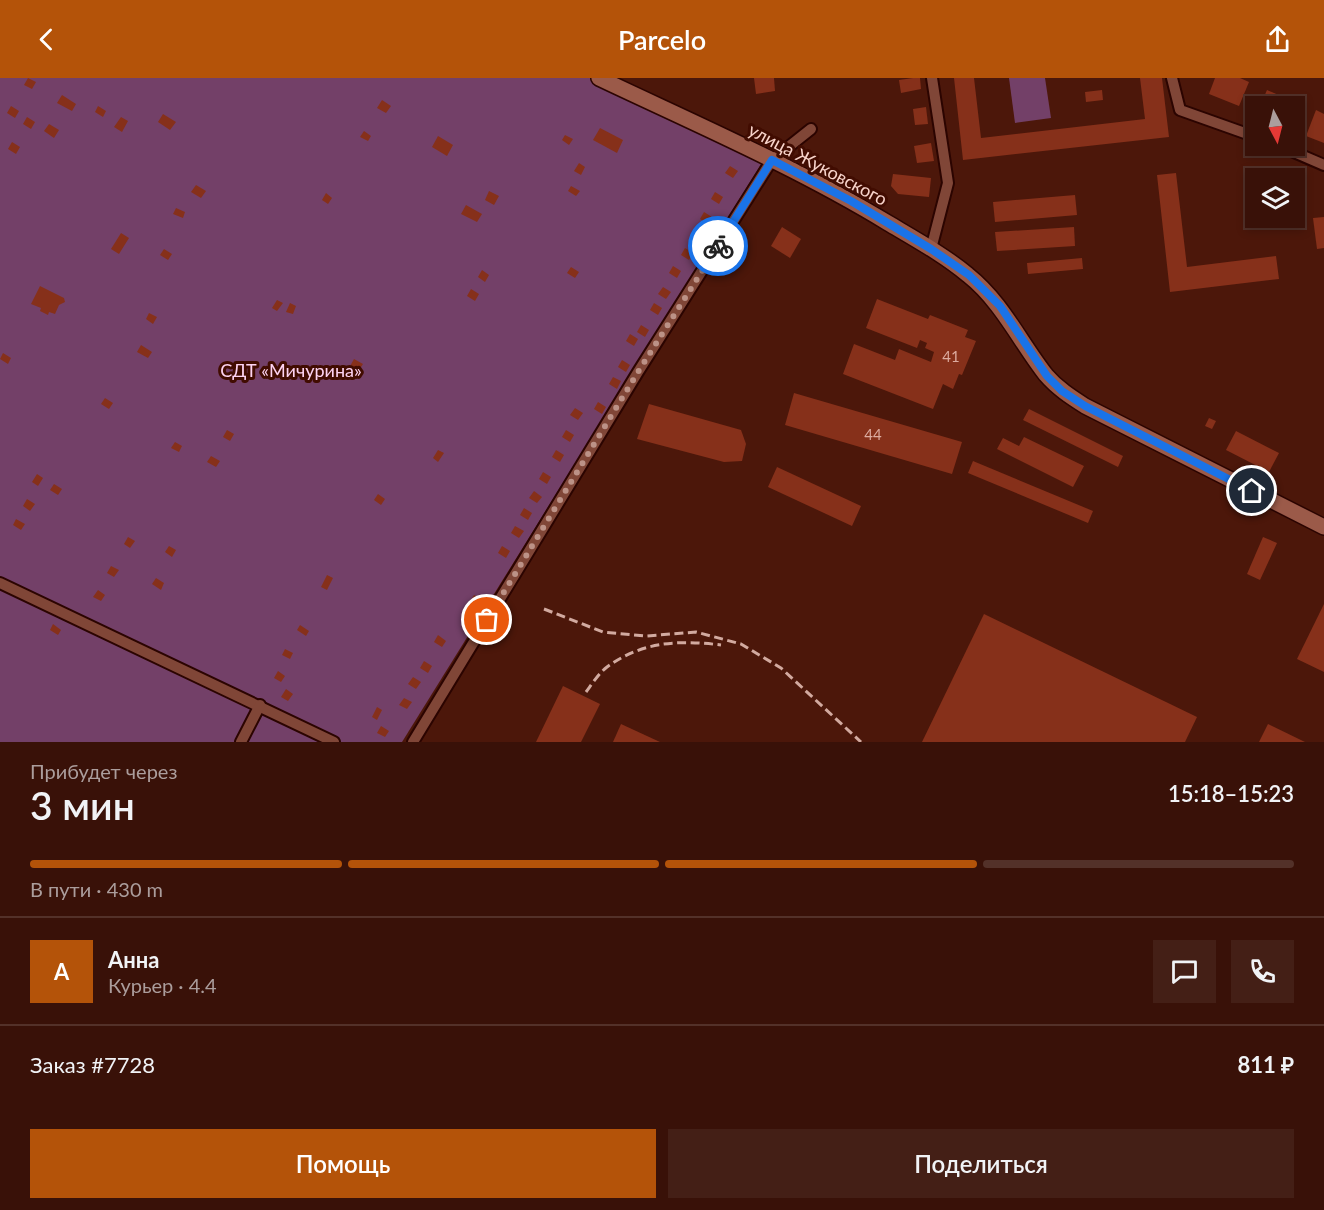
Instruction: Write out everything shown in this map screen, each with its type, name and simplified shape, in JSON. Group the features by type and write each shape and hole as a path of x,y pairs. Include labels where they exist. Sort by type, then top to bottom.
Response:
{"main road":[{"name":"улица Жуковского","path":"599,78 772,160 851,201 931,249 969,275 1000,306 1047,376 1062,391 1085,406 1324,527"}],"street":[{"path":"931,249 948,183 932,78"},
{"path":"1172,78 1180,110 1245,132"},
{"path":"413,742 638,372 772,160 811,129"},
{"path":"1303,156 1324,165"},
{"path":"0,583 334,742"},
{"path":"241,742 260,705"}],"green space":[{"name":"СДТ «Мичурина»","path":"0,78 608,78 763,161 402,742 0,742"},
{"path":"1009,78 1045,78 1051,118 1015,123"}],"building":[{"path":"28,78 36,82 32,89 24,85"},
{"path":"754,78 774,78 775,91 756,94"},
{"path":"920,78 921,89 901,93 899,80"},
{"path":"954,78 974,78 981,138 1145,119 1140,78 1162,78 1169,137 963,160"},
{"path":"1215,78 1240,78 1249,82 1239,106 1209,94"},
{"path":"1102,90 1103,100 1086,102 1085,92"},
{"path":"1267,90 1281,96 1264,96"},
{"path":"62,95 76,104 72,111 57,103"},
{"path":"382,100 391,106 386,113 377,108"},
{"path":"11,106 19,111 15,118 7,113"},
{"path":"98,106 106,111 103,117 95,112"},
{"path":"926,107 928,124 915,125 913,109"},
{"path":"1316,110 1324,114 1324,143 1306,136"},
{"path":"163,114 176,122 170,130 158,122"},
{"path":"27,117 35,122 31,129 23,124"},
{"path":"121,117 128,121 122,132 114,127"},
{"path":"49,124 59,130 54,138 44,131"},
{"path":"600,128 623,140 617,153 593,140"},
{"path":"364,131 371,136 368,141 360,137"},
{"path":"565,135 573,139 569,145 562,140"},
{"path":"438,136 453,145 447,156 432,147"},
{"path":"12,142 20,147 16,154 8,149"},
{"path":"931,143 934,161 917,163 914,146"},
{"path":"579,163 585,167 581,175 574,171"},
{"path":"730,166 738,171 733,178 725,173"},
{"path":"1176,173 1187,267 1276,256 1279,279 1170,292 1157,175"},
{"path":"893,174 931,178 929,197 898,194 891,186"},
{"path":"196,185 206,191 201,198 191,192"},
{"path":"571,186 580,191 576,196 568,191"},
{"path":"489,191 499,196 494,205 485,200"},
{"path":"715,192 723,197 719,204 711,199"},
{"path":"326,193 332,198 328,204 322,200"},
{"path":"1075,195 1077,215 995,222 993,202"},
{"path":"466,205 482,214 477,222 461,214"},
{"path":"176,208 185,212 183,218 173,214"},
{"path":"704,212 712,217 708,224 700,219"},
{"path":"1324,217 1324,248 1317,249 1313,218"},
{"path":"782,227 801,239 790,258 771,246"},
{"path":"1074,227 1075,246 997,251 995,232"},
{"path":"695,231 703,236 698,243 690,238"},
{"path":"121,233 129,238 119,254 111,249"},
{"path":"685,248 693,253 689,260 681,255"},
{"path":"164,249 172,254 168,260 160,255"},
{"path":"1082,258 1083,269 1028,274 1027,263"},
{"path":"673,266 681,271 677,278 669,273"},
{"path":"571,267 579,272 575,278 567,273"},
{"path":"482,270 489,275 485,282 478,277"},
{"path":"40,286 64,298 65,302 59,305 55,314 49,312 48,315 40,311 41,308 31,304"},
{"path":"663,287 671,292 666,299 658,294"},
{"path":"471,289 479,294 475,301 467,296"},
{"path":"877,299 928,319 930,315 968,330 965,337 976,341 962,375 959,374 953,389 943,384 933,409 843,374 854,344 895,360 899,349 931,362 934,352 925,348 927,343 920,340 917,348 866,328"},
{"path":"277,300 283,303 277,311 272,308"},
{"path":"290,303 296,306 293,314 286,312"},
{"path":"654,303 662,308 658,315 650,310"},
{"path":"149,313 157,317 153,324 146,319"},
{"path":"641,325 649,330 645,337 637,332"},
{"path":"630,334 638,339 634,346 626,341"},
{"path":"141,345 152,352 148,358 137,352"},
{"path":"3,353 11,358 8,364 0,359"},
{"path":"354,359 363,364 357,373 349,368"},
{"path":"622,360 630,365 626,372 618,367"},
{"path":"613,377 621,381 617,389 609,384"},
{"path":"794,393 962,442 952,474 785,425"},
{"path":"105,398 113,403 109,409 101,404"},
{"path":"598,402 606,407 602,414 594,409"},
{"path":"649,404 741,430 746,444 742,461 724,462 637,439"},
{"path":"575,408 583,413 578,420 570,415"},
{"path":"1029,409 1123,456 1118,467 1023,420"},
{"path":"1209,418 1216,421 1212,429 1205,426"},
{"path":"227,430 234,434 230,441 223,437"},
{"path":"566,430 574,435 570,442 562,437"},
{"path":"1236,431 1279,453 1269,472 1226,450"},
{"path":"1024,437 1084,466 1073,487 997,449 1003,438 1019,446"},
{"path":"175,442 182,446 179,452 171,448"},
{"path":"438,450 444,453 438,462 433,458"},
{"path":"556,450 564,455 560,462 552,457"},
{"path":"211,456 220,461 216,467 207,462"},
{"path":"973,461 1093,511 1088,523 968,473"},
{"path":"777,467 861,506 852,526 768,487"},
{"path":"543,472 551,477 547,484 539,479"},
{"path":"37,474 43,478 38,486 32,482"},
{"path":"54,484 62,489 58,495 50,490"},
{"path":"534,491 542,497 537,503 529,498"},
{"path":"378,494 385,499 381,505 374,500"},
{"path":"27,499 35,504 30,511 23,506"},
{"path":"524,508 532,513 528,520 520,515"},
{"path":"16,519 25,524 21,530 13,525"},
{"path":"515,526 524,531 519,538 511,533"},
{"path":"128,537 135,541 130,548 124,544"},
{"path":"1263,537 1277,543 1260,580 1247,574"},
{"path":"169,546 176,550 172,557 165,552"},
{"path":"502,546 510,551 506,558 498,553"},
{"path":"111,566 119,570 114,577 107,573"},
{"path":"327,575 333,578 327,590 321,587"},
{"path":"156,578 164,583 161,590 152,584"},
{"path":"98,590 105,595 101,601 93,597"},
{"path":"474,595 483,600 478,607 470,602"},
{"path":"1324,604 1324,672 1297,659"},
{"path":"984,614 1197,717 1185,742 922,742"},
{"path":"53,624 61,630 58,635 50,630"},
{"path":"300,625 309,631 306,636 297,630"},
{"path":"438,635 446,641 442,647 434,642"},
{"path":"285,649 293,653 290,659 282,655"},
{"path":"424,661 432,666 428,673 420,668"},
{"path":"278,671 285,676 281,682 274,678"},
{"path":"413,677 421,682 416,689 408,684"},
{"path":"563,686 600,704 581,742 536,742"},
{"path":"286,689 293,694 288,701 281,697"},
{"path":"404,698 412,702 407,709 399,705"},
{"path":"377,707 382,710 377,720 372,717"},
{"path":"621,724 660,742 613,742"},
{"path":"1268,724 1305,742 1259,742"},
{"path":"381,726 389,731 385,737 377,733"}],"railway":[{"path":"544,609 603,632 646,636 696,632 741,644 781,668 861,742"},
{"path":"586,692 607,667 621,658 648,647 676,643 721,645"}],"way so far":[{"path":"487,620 638,372 718,246"}],"route":[{"path":"718,246 772,160 851,201 931,249 969,275 1000,306 1047,376 1062,391 1085,406 1252,491"}]}
